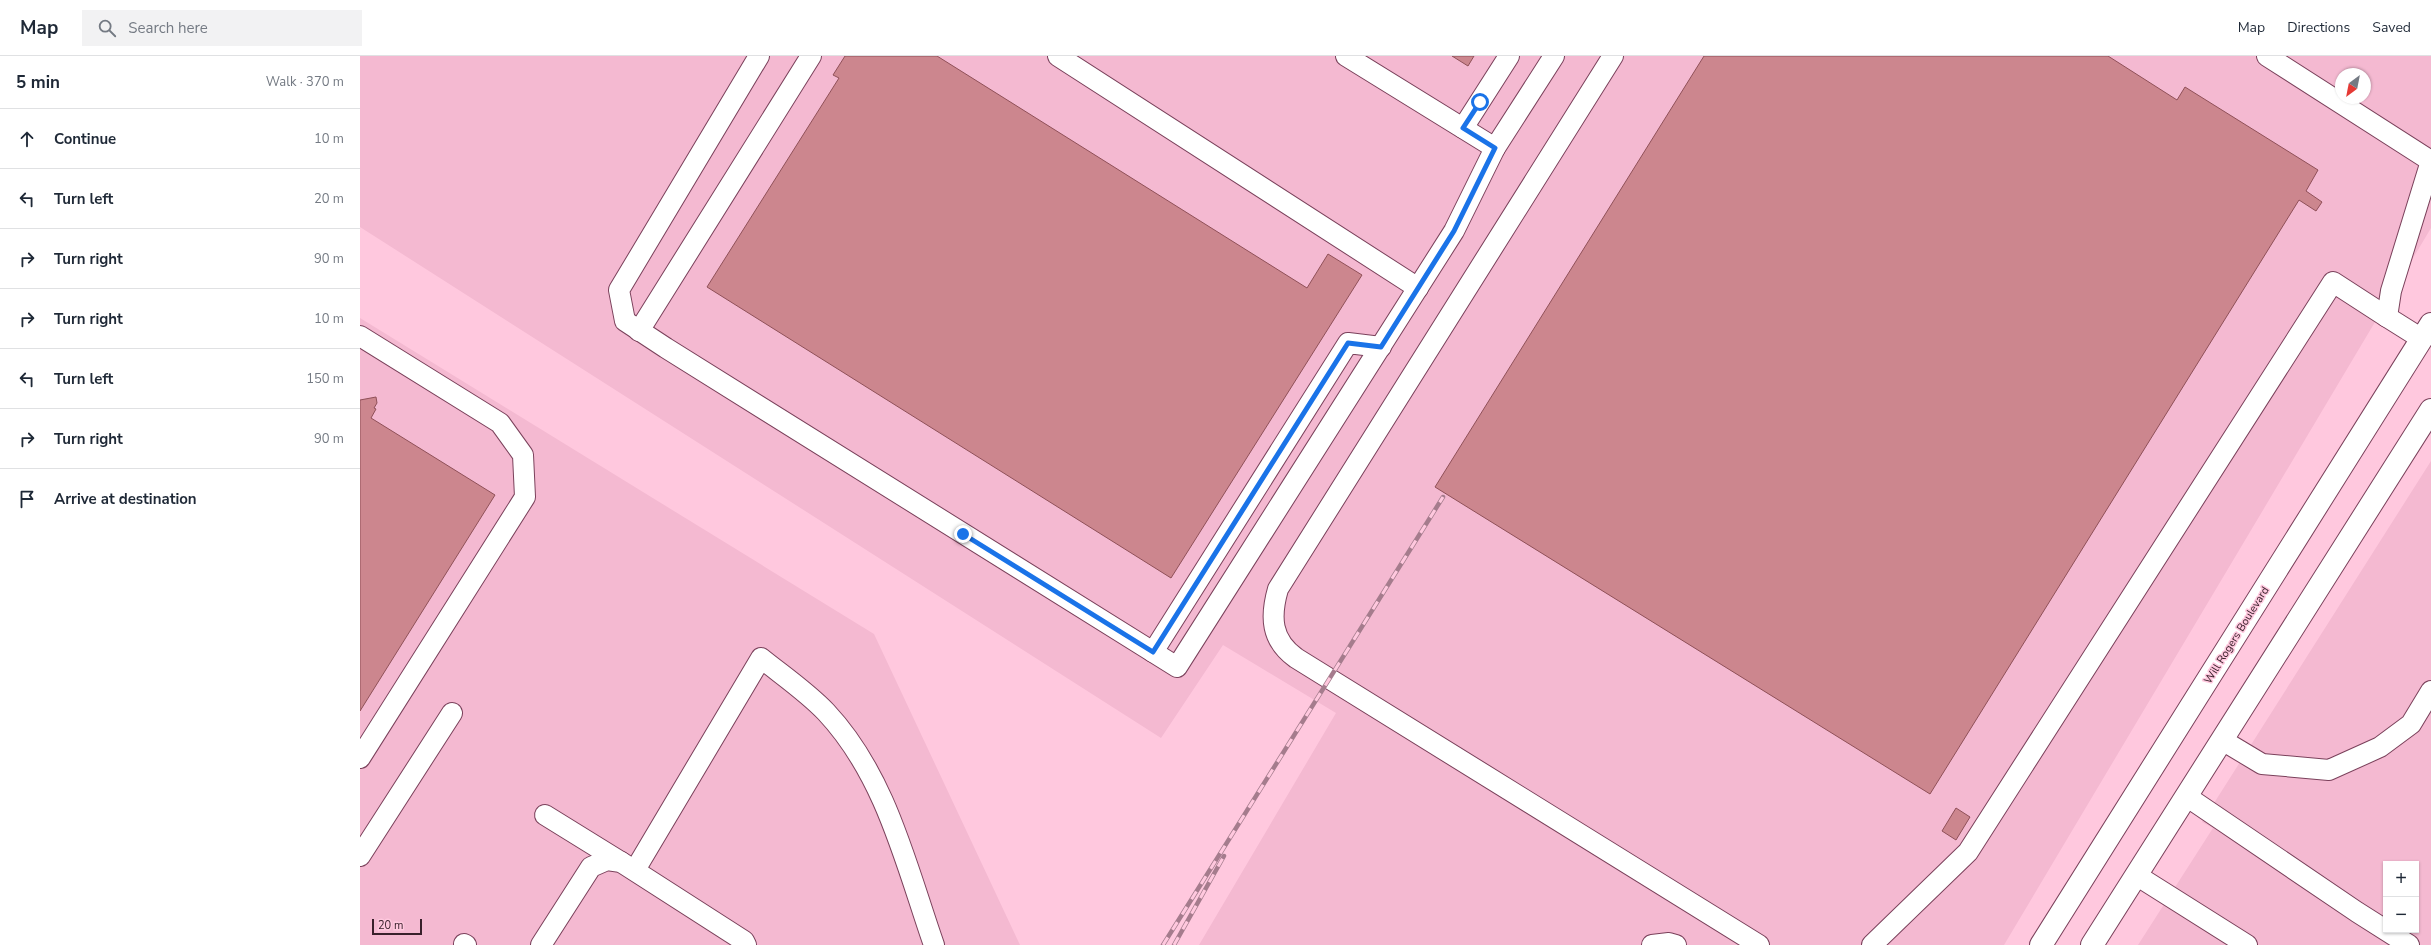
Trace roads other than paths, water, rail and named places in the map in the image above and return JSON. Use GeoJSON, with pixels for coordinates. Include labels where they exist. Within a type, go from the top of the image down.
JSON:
{"type":"FeatureCollection","features":[{"type":"Feature","properties":{"kind":"main road","name":"Will Rogers Boulevard"},"geometry":{"type":"LineString","coordinates":[[2041,945],[2428,336]]}},
{"type":"Feature","properties":{"kind":"main road"},"geometry":{"type":"LineString","coordinates":[[2092,945],[2431,410]]}},
{"type":"Feature","properties":{"kind":"lane"},"geometry":{"type":"LineString","coordinates":[[759,56],[619,290],[625,321],[1177,667],[1454,231],[1495,148],[1554,56]]}},
{"type":"Feature","properties":{"kind":"lane"},"geometry":{"type":"LineString","coordinates":[[639,331],[811,56]]}},
{"type":"Feature","properties":{"kind":"lane"},"geometry":{"type":"LineString","coordinates":[[1058,56],[1418,288]]}},
{"type":"Feature","properties":{"kind":"lane"},"geometry":{"type":"LineString","coordinates":[[1346,56],[1495,148]]}},
{"type":"Feature","properties":{"kind":"lane"},"geometry":{"type":"LineString","coordinates":[[1463,128],[1509,56]]}},
{"type":"Feature","properties":{"kind":"lane"},"geometry":{"type":"LineString","coordinates":[[1613,56],[1278,589],[1273,607],[1272,622],[1277,638],[1285,650],[1296,658],[1759,945]]}},
{"type":"Feature","properties":{"kind":"lane"},"geometry":{"type":"LineString","coordinates":[[2267,56],[2431,161],[2391,291],[2387,317]]}},
{"type":"Feature","properties":{"kind":"lane"},"geometry":{"type":"LineString","coordinates":[[1872,945],[1968,852],[2333,282],[2387,317],[2428,336]]}},
{"type":"Feature","properties":{"kind":"lane"},"geometry":{"type":"LineString","coordinates":[[360,336],[500,423],[523,455],[525,497],[360,758]]}},
{"type":"Feature","properties":{"kind":"lane"},"geometry":{"type":"LineString","coordinates":[[1153,652],[1348,343],[1381,347]]}},
{"type":"Feature","properties":{"kind":"lane"},"geometry":{"type":"LineString","coordinates":[[628,866],[761,658],[826,712],[856,753],[887,807],[934,945]]}},
{"type":"Feature","properties":{"kind":"lane"},"geometry":{"type":"LineString","coordinates":[[2222,740],[2262,764],[2329,770],[2380,747],[2411,724],[2431,692]]}},
{"type":"Feature","properties":{"kind":"lane"},"geometry":{"type":"LineString","coordinates":[[360,856],[452,712]]}},
{"type":"Feature","properties":{"kind":"lane"},"geometry":{"type":"LineString","coordinates":[[2186,796],[2356,912],[2409,945]]}},
{"type":"Feature","properties":{"kind":"lane"},"geometry":{"type":"LineString","coordinates":[[545,815],[628,866],[747,944]]}},
{"type":"Feature","properties":{"kind":"lane"},"geometry":{"type":"LineString","coordinates":[[541,945],[591,867],[607,860],[628,866]]}},
{"type":"Feature","properties":{"kind":"lane"},"geometry":{"type":"LineString","coordinates":[[2136,876],[2242,944]]}},
{"type":"Feature","properties":{"kind":"lane"},"geometry":{"type":"LineString","coordinates":[[1652,945],[1670,943],[1676,945]]}},
{"type":"Feature","properties":{"kind":"railway"},"geometry":{"type":"LineString","coordinates":[[1163,945],[1443,497]]}},
{"type":"Feature","properties":{"kind":"railway"},"geometry":{"type":"LineString","coordinates":[[1174,945],[1224,856]]}}]}
